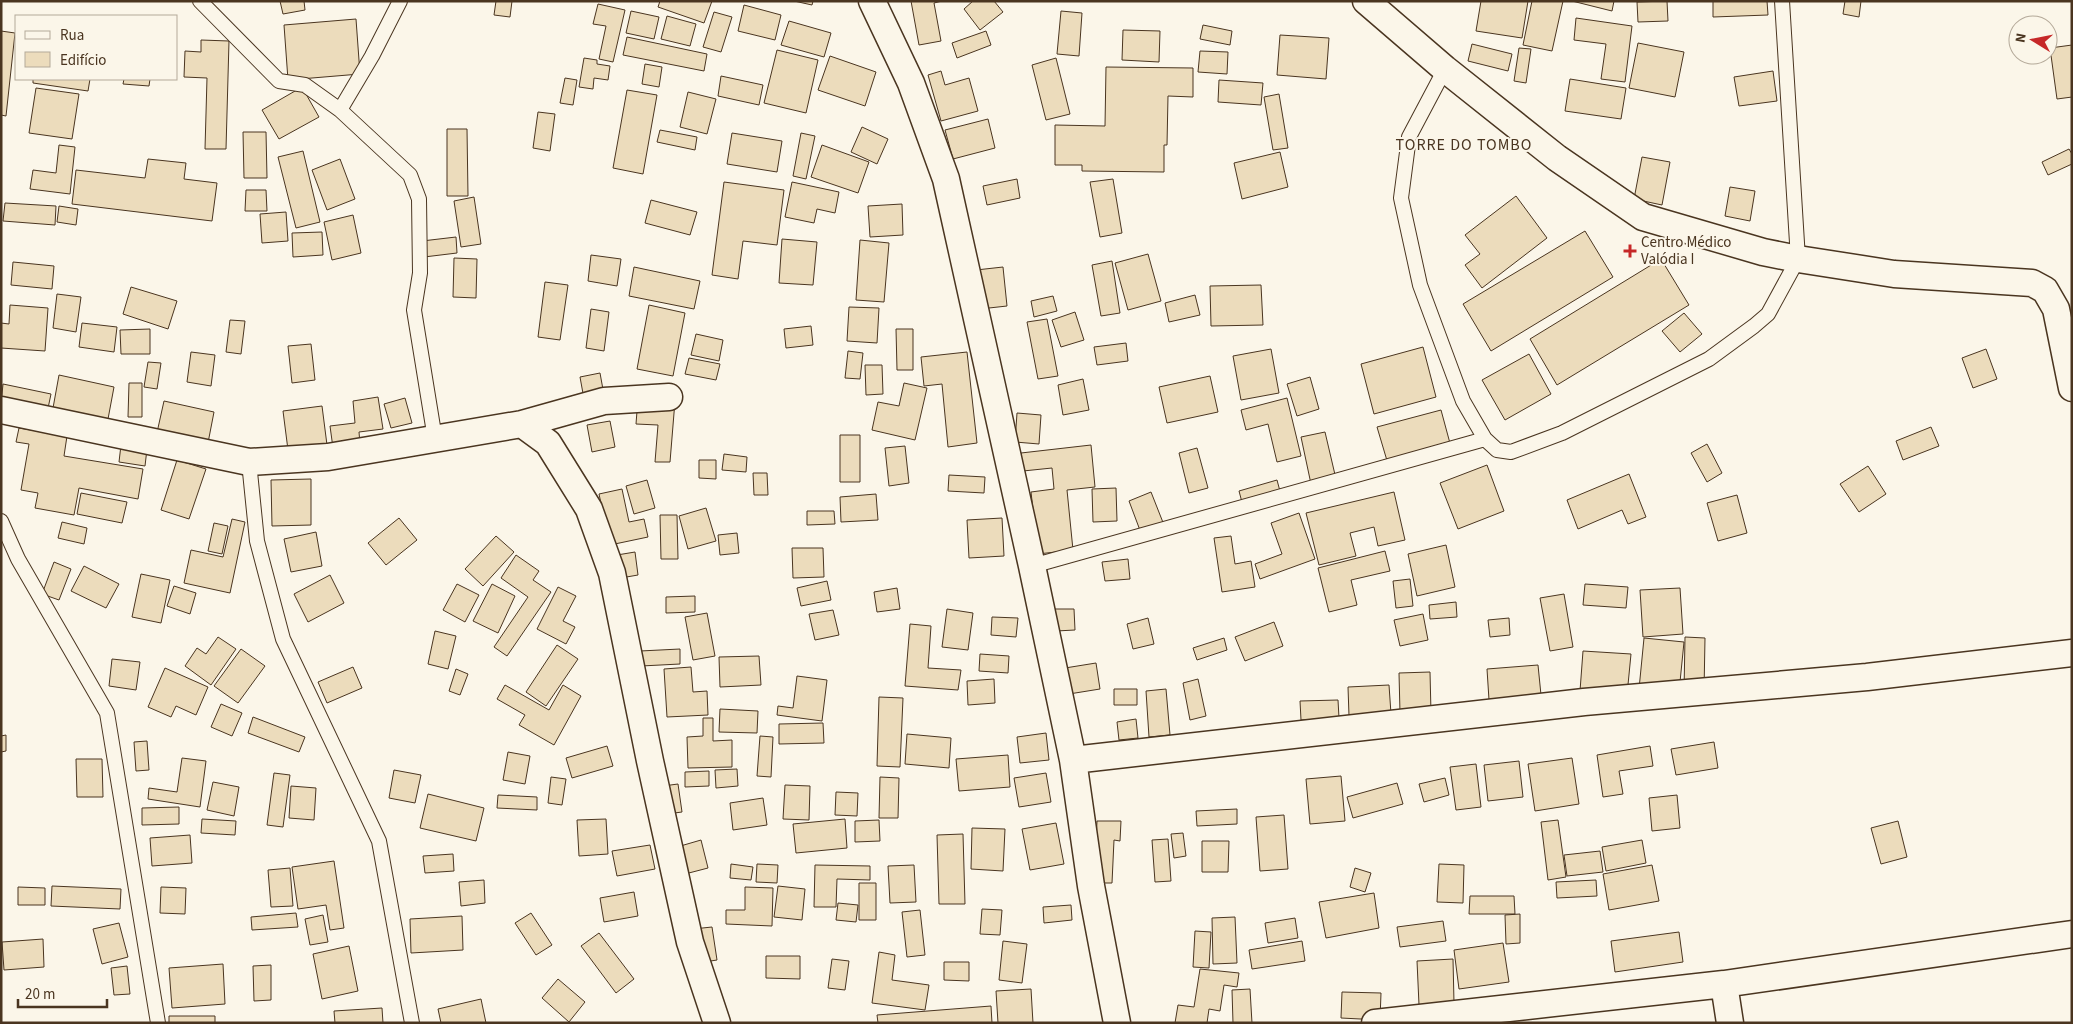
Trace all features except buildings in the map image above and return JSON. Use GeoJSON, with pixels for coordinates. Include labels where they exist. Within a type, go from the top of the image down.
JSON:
{"type":"FeatureCollection","features":[{"type":"Feature","properties":{"kind":"street"},"geometry":{"type":"LineString","coordinates":[[872,1],[910,83],[946,179],[1073,760],[1091,886],[1117,1023]]}},
{"type":"Feature","properties":{"kind":"street"},"geometry":{"type":"LineString","coordinates":[[1366,1],[1444,69],[1557,158],[1643,217],[1764,252],[1798,259],[1894,274],[2032,283],[2045,290],[2056,309],[2072,388]]}},
{"type":"Feature","properties":{"kind":"street"},"geometry":{"type":"LineString","coordinates":[[1,410],[249,462],[328,457],[522,424],[604,401],[669,397]]}},
{"type":"Feature","properties":{"kind":"street"},"geometry":{"type":"LineString","coordinates":[[522,424],[548,443],[589,509],[612,573],[650,761],[690,942],[717,1023]]}},
{"type":"Feature","properties":{"kind":"street"},"geometry":{"type":"LineString","coordinates":[[1073,760],[1584,702],[1867,677],[2072,653]]}},
{"type":"Feature","properties":{"kind":"street"},"geometry":{"type":"LineString","coordinates":[[1375,1023],[1724,984],[2072,934]]}},
{"type":"Feature","properties":{"kind":"street"},"geometry":{"type":"LineString","coordinates":[[1724,984],[1730,1023]]}},
{"type":"Feature","properties":{"kind":"lane"},"geometry":{"type":"LineString","coordinates":[[200,1],[279,81],[305,85],[340,110],[410,175],[419,199],[420,274],[414,310],[435,439]]}},
{"type":"Feature","properties":{"kind":"lane"},"geometry":{"type":"LineString","coordinates":[[340,110],[400,1]]}},
{"type":"Feature","properties":{"kind":"lane"},"geometry":{"type":"LineString","coordinates":[[1444,69],[1409,137],[1402,198],[1420,285],[1463,401],[1485,439],[1497,450],[1511,452],[1562,433],[1710,359],[1768,314],[1798,259],[1782,1]]}},
{"type":"Feature","properties":{"kind":"lane"},"geometry":{"type":"LineString","coordinates":[[1032,566],[1485,439]]}},
{"type":"Feature","properties":{"kind":"lane"},"geometry":{"type":"LineString","coordinates":[[249,462],[257,541],[284,639],[378,841],[412,1023]]}},
{"type":"Feature","properties":{"kind":"lane"},"geometry":{"type":"LineString","coordinates":[[1,520],[18,558],[107,713],[158,1023]]}},
{"type":"Feature","properties":{"kind":"place","name":"Centro Médico Valódia I"},"geometry":{"type":"Point","coordinates":[1630,251]}},
{"type":"Feature","properties":{"kind":"district","name":"TORRE DO TOMBO"},"geometry":{"type":"Point","coordinates":[1464,145]}}]}
